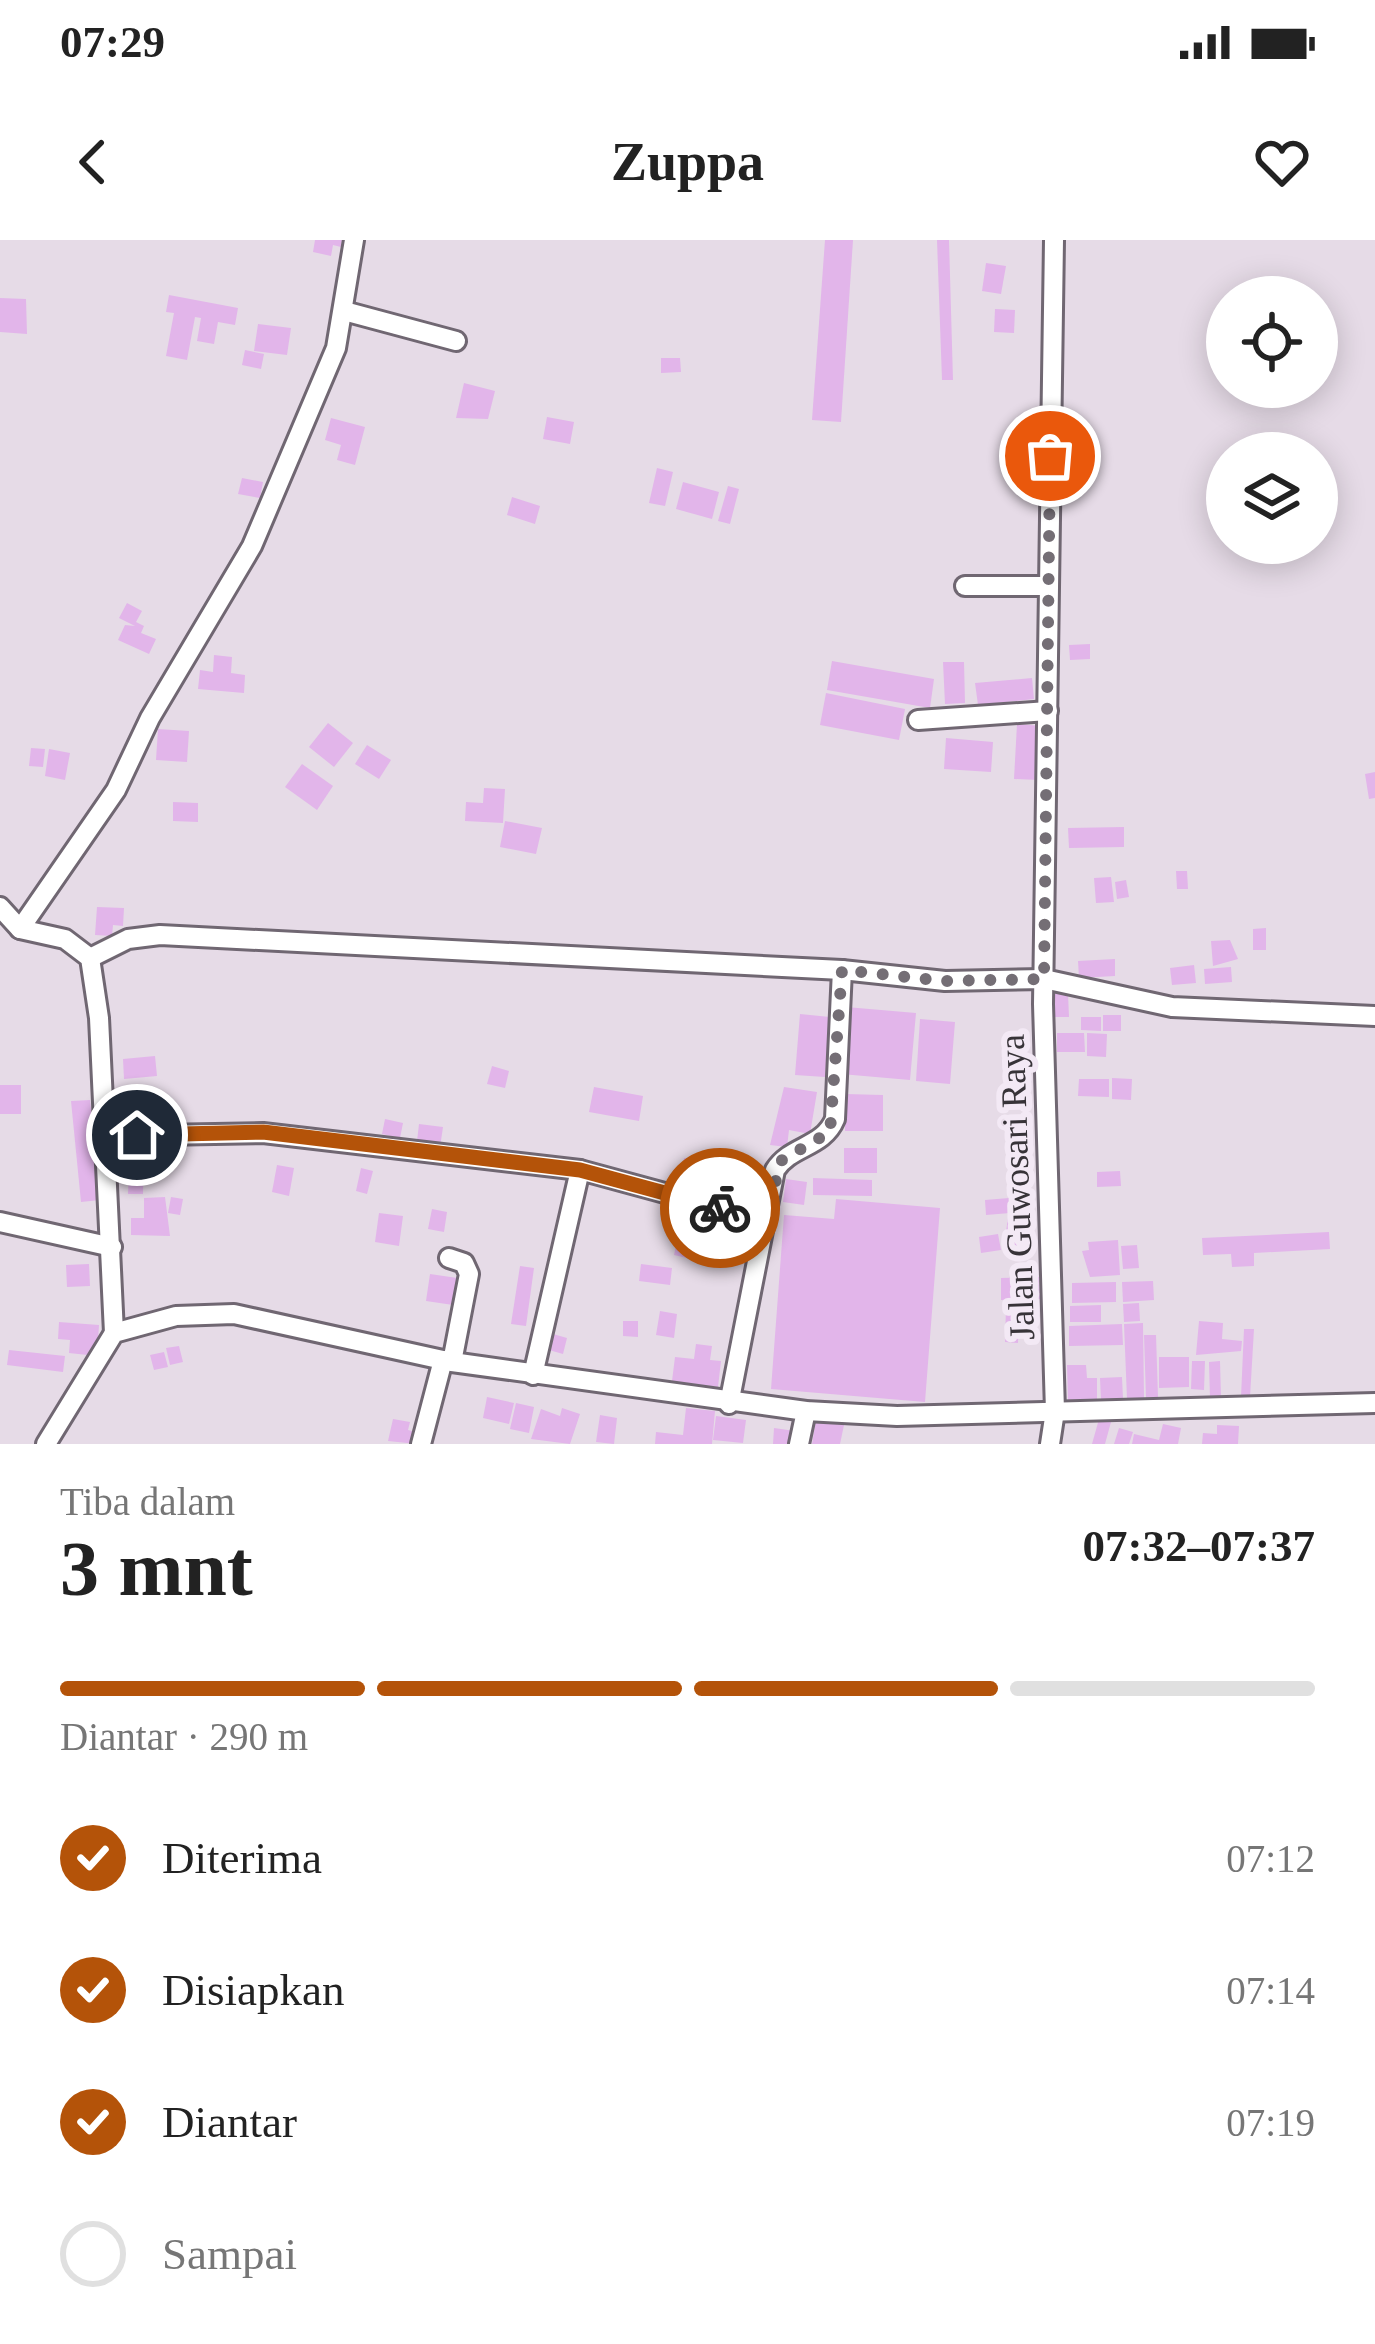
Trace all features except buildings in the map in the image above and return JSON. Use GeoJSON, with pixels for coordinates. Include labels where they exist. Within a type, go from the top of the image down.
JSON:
{"type":"FeatureCollection","features":[{"type":"Feature","properties":{"kind":"street"},"geometry":{"type":"LineString","coordinates":[[20,929],[116,790],[151,718],[238,576],[336,348],[353,240]]}},
{"type":"Feature","properties":{"kind":"street","name":"Jalan Guwosari Raya"},"geometry":{"type":"LineString","coordinates":[[1050,1444],[1055,1411],[1044,979],[1054,240]]}},
{"type":"Feature","properties":{"kind":"street"},"geometry":{"type":"LineString","coordinates":[[344,311],[456,341]]}},
{"type":"Feature","properties":{"kind":"street"},"geometry":{"type":"LineString","coordinates":[[965,586],[1048,586]]}},
{"type":"Feature","properties":{"kind":"street"},"geometry":{"type":"LineString","coordinates":[[918,720],[1048,711]]}},
{"type":"Feature","properties":{"kind":"street"},"geometry":{"type":"LineString","coordinates":[[0,907],[20,929],[64,939],[90,958],[99,1018],[114,1333],[46,1444]]}},
{"type":"Feature","properties":{"kind":"street"},"geometry":{"type":"LineString","coordinates":[[90,958],[128,940],[160,935],[842,970],[945,981],[1044,979],[1172,1007],[1375,1016]]}},
{"type":"Feature","properties":{"kind":"street"},"geometry":{"type":"LineString","coordinates":[[729,1404],[764,1220],[782,1160],[823,1138],[835,1119],[842,970]]}},
{"type":"Feature","properties":{"kind":"street"},"geometry":{"type":"LineString","coordinates":[[104,1136],[263,1132],[580,1170],[764,1220]]}},
{"type":"Feature","properties":{"kind":"street"},"geometry":{"type":"LineString","coordinates":[[533,1375],[580,1170]]}},
{"type":"Feature","properties":{"kind":"street"},"geometry":{"type":"LineString","coordinates":[[0,1222],[112,1247]]}},
{"type":"Feature","properties":{"kind":"street"},"geometry":{"type":"LineString","coordinates":[[421,1444],[469,1274],[464,1263],[449,1258]]}},
{"type":"Feature","properties":{"kind":"street"},"geometry":{"type":"LineString","coordinates":[[114,1333],[176,1316],[234,1313],[448,1361],[806,1412],[897,1416],[1375,1403]]}},
{"type":"Feature","properties":{"kind":"street"},"geometry":{"type":"LineString","coordinates":[[799,1444],[806,1412]]}},
{"type":"Feature","properties":{"kind":"way so far"},"geometry":{"type":"LineString","coordinates":[[720,1208],[764,1220],[775,1170],[788,1152],[830,1132],[835,1119],[842,970],[945,981],[1044,979],[1050,456]]}},
{"type":"Feature","properties":{"kind":"route"},"geometry":{"type":"LineString","coordinates":[[137,1135],[263,1132],[580,1170],[720,1208]]}}]}
